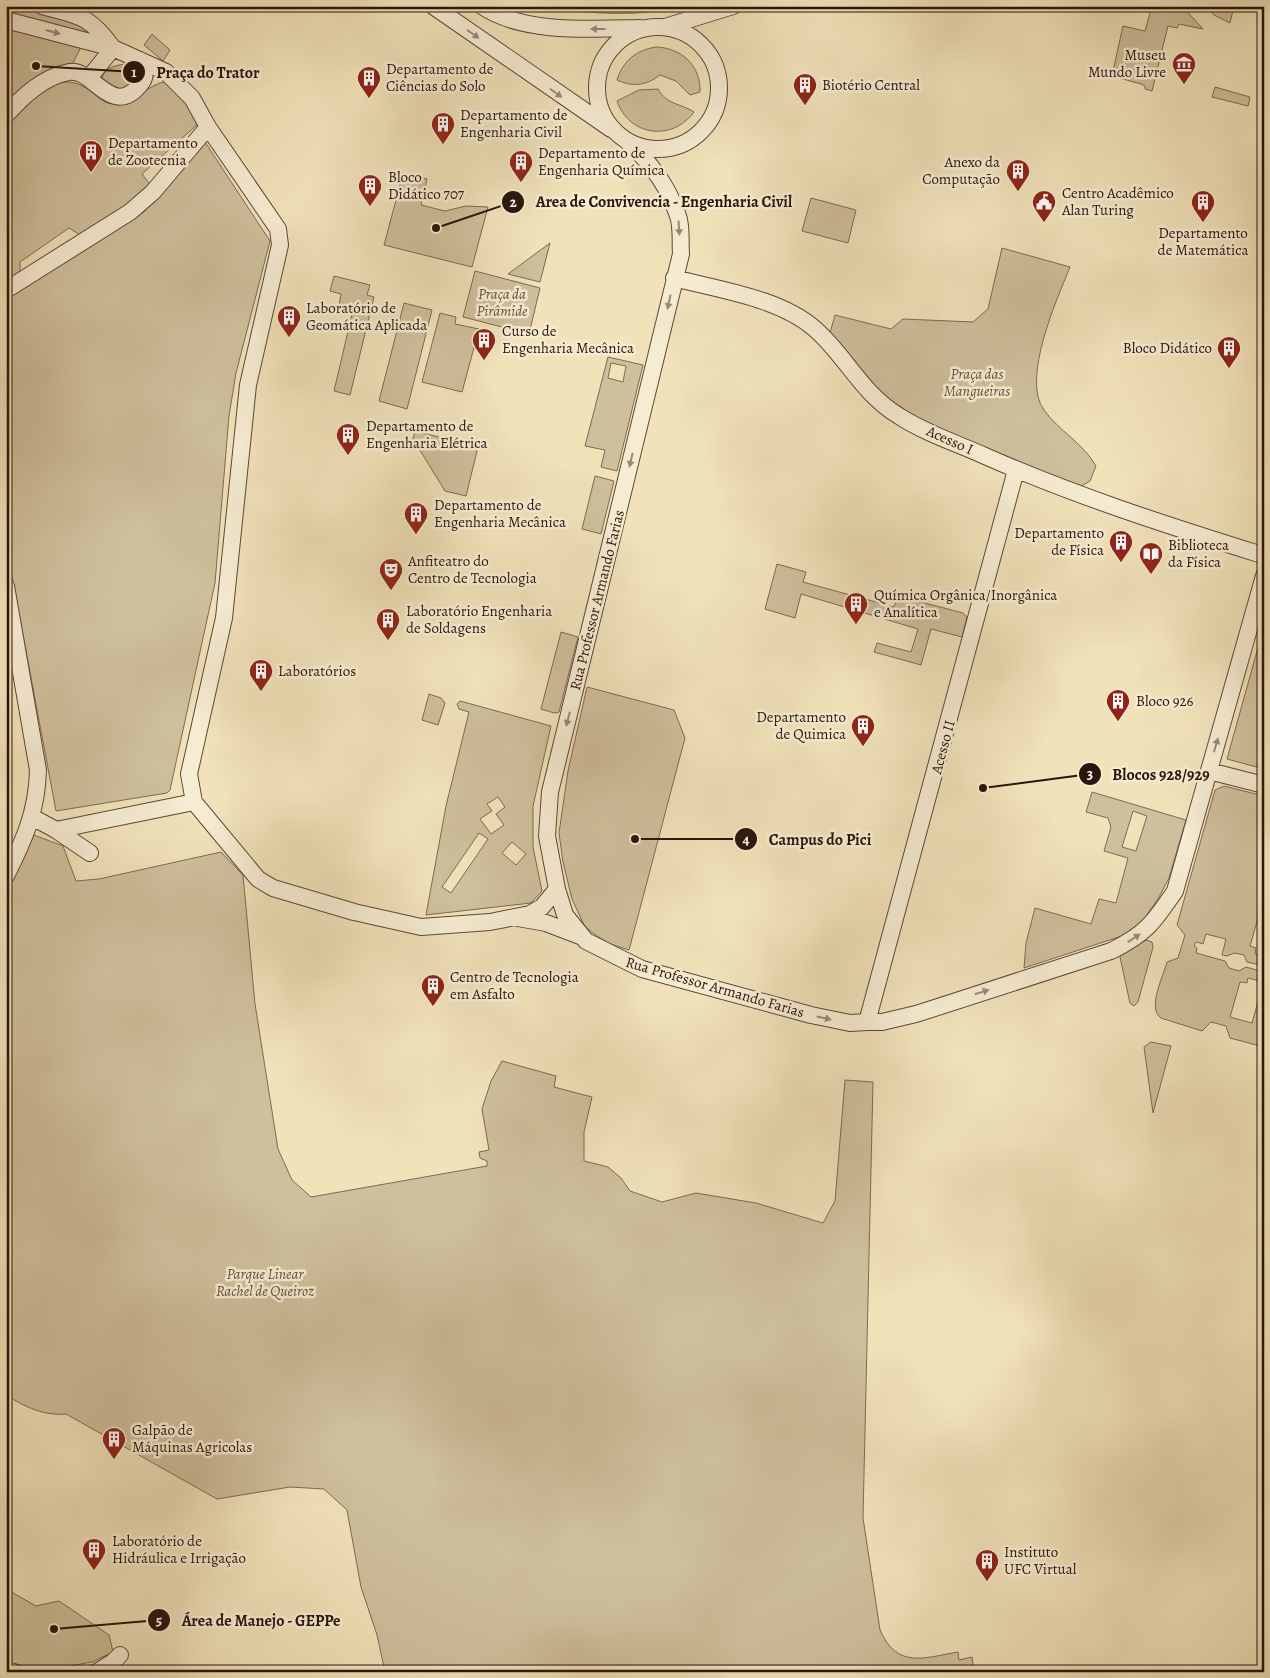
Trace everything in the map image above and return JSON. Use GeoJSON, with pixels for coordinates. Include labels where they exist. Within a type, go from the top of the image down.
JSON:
{"type":"FeatureCollection","features":[{"type":"Feature","properties":{"kind":"street"},"geometry":{"type":"LineString","coordinates":[[42,6],[89,21],[98,27],[113,48]]}},
{"type":"Feature","properties":{"kind":"street"},"geometry":{"type":"LineString","coordinates":[[433,6],[629,143],[652,149],[672,148],[690,140],[705,127],[715,110],[719,91],[716,71],[708,53],[694,38],[676,30],[665,28],[592,29],[537,25],[511,20],[482,6]]}},
{"type":"Feature","properties":{"kind":"street"},"geometry":{"type":"LineString","coordinates":[[665,28],[733,6]]}},
{"type":"Feature","properties":{"kind":"street"},"geometry":{"type":"LineString","coordinates":[[6,20],[113,48],[166,72],[192,98],[208,127],[278,228],[280,245],[248,385],[224,618],[189,774],[194,802],[243,864],[258,879],[273,888],[354,912],[421,927],[490,922],[530,914],[542,907],[557,889]]}},
{"type":"Feature","properties":{"kind":"street"},"geometry":{"type":"LineString","coordinates":[[612,130],[604,117],[597,98],[598,77],[605,58],[618,42],[636,31],[647,28]]}},
{"type":"Feature","properties":{"kind":"street"},"geometry":{"type":"LineString","coordinates":[[90,78],[113,48]]}},
{"type":"Feature","properties":{"kind":"street"},"geometry":{"type":"LineString","coordinates":[[6,116],[18,102],[45,81],[71,72],[90,78],[104,92],[114,96],[123,95],[134,90],[143,80],[144,68],[140,60]]}},
{"type":"Feature","properties":{"kind":"street"},"geometry":{"type":"LineString","coordinates":[[6,290],[130,212],[153,192],[208,127]]}},
{"type":"Feature","properties":{"kind":"street","name":"Rua Professor Armando Farias"},"geometry":{"type":"LineString","coordinates":[[629,143],[645,159],[667,191],[679,217],[681,254],[550,792],[547,836],[557,889],[565,915],[580,936],[595,948],[642,969],[811,1015],[850,1023],[882,1022],[916,1014],[1111,950],[1136,939],[1157,918],[1174,891],[1264,576]]}},
{"type":"Feature","properties":{"kind":"street","name":"Acesso I"},"geometry":{"type":"LineString","coordinates":[[674,278],[780,306],[815,329],[873,397],[899,416],[1016,470],[1113,506],[1259,554]]}},
{"type":"Feature","properties":{"kind":"street","name":"Acesso II"},"geometry":{"type":"LineString","coordinates":[[867,1022],[1016,470]]}},
{"type":"Feature","properties":{"kind":"street"},"geometry":{"type":"LineString","coordinates":[[6,586],[12,649],[38,770],[38,796],[32,817],[6,876]]}},
{"type":"Feature","properties":{"kind":"street"},"geometry":{"type":"LineString","coordinates":[[1209,771],[1264,786]]}},
{"type":"Feature","properties":{"kind":"street"},"geometry":{"type":"LineString","coordinates":[[56,830],[194,802]]}},
{"type":"Feature","properties":{"kind":"street"},"geometry":{"type":"LineString","coordinates":[[32,817],[56,830],[90,853]]}},
{"type":"Feature","properties":{"kind":"street"},"geometry":{"type":"LineString","coordinates":[[514,917],[533,919],[580,936]]}},
{"type":"Feature","properties":{"kind":"street"},"geometry":{"type":"LineString","coordinates":[[97,1672],[113,1662],[120,1654]]}},
{"type":"Feature","properties":{"kind":"street"},"geometry":{"type":"LineString","coordinates":[[6,1670],[14,1672]]}},
{"type":"Feature","properties":{"kind":"green space"},"geometry":{"type":"Polygon","coordinates":[[[6,6],[28,6],[86,22],[88,31],[86,35],[6,17],[6,6]]]}},
{"type":"Feature","properties":{"kind":"green space"},"geometry":{"type":"Polygon","coordinates":[[[528,6],[685,6],[646,12],[606,13],[528,6]]]}},
{"type":"Feature","properties":{"kind":"green space"},"geometry":{"type":"Polygon","coordinates":[[[1152,6],[1182,6],[1203,29],[1179,24],[1177,28],[1168,26],[1152,91],[1145,89],[1145,86],[1141,84],[1112,76],[1123,26],[1145,31],[1152,6]]]}},
{"type":"Feature","properties":{"kind":"green space"},"geometry":{"type":"Polygon","coordinates":[[[1205,6],[1234,6],[1230,23],[1214,15],[1205,6]]]}},
{"type":"Feature","properties":{"kind":"green space"},"geometry":{"type":"Polygon","coordinates":[[[6,29],[79,44],[81,47],[73,63],[6,104],[6,29]]]}},
{"type":"Feature","properties":{"kind":"green space"},"geometry":{"type":"Polygon","coordinates":[[[152,34],[170,50],[163,61],[144,45],[152,34]]]}},
{"type":"Feature","properties":{"kind":"green space"},"geometry":{"type":"Polygon","coordinates":[[[656,47],[674,51],[688,60],[697,74],[700,92],[690,95],[676,81],[660,75],[655,79],[639,84],[628,84],[617,80],[623,67],[631,58],[642,51],[656,47]]]}},
{"type":"Feature","properties":{"kind":"green space"},"geometry":{"type":"Polygon","coordinates":[[[130,64],[139,72],[131,85],[117,91],[102,79],[108,69],[130,64]]]}},
{"type":"Feature","properties":{"kind":"green space"},"geometry":{"type":"Polygon","coordinates":[[[168,81],[186,101],[198,124],[142,174],[152,187],[83,237],[69,228],[20,262],[20,276],[6,284],[6,125],[31,98],[52,85],[63,82],[74,83],[86,88],[107,103],[116,104],[123,103],[154,86],[168,81]]]}},
{"type":"Feature","properties":{"kind":"green space"},"geometry":{"type":"Polygon","coordinates":[[[1215,87],[1250,97],[1248,106],[1212,97],[1215,87]]]}},
{"type":"Feature","properties":{"kind":"green space"},"geometry":{"type":"Polygon","coordinates":[[[658,89],[665,98],[694,112],[685,122],[674,128],[652,131],[641,128],[631,122],[623,113],[617,101],[639,90],[658,89]]]}},
{"type":"Feature","properties":{"kind":"green space"},"geometry":{"type":"Polygon","coordinates":[[[205,142],[270,241],[236,373],[229,416],[215,583],[170,790],[167,793],[56,811],[6,544],[6,299],[144,212],[205,142]]]}},
{"type":"Feature","properties":{"kind":"green space"},"geometry":{"type":"Polygon","coordinates":[[[403,174],[427,179],[421,205],[445,211],[466,206],[488,207],[472,267],[384,245],[403,174]]]}},
{"type":"Feature","properties":{"kind":"green space"},"geometry":{"type":"Polygon","coordinates":[[[811,198],[856,210],[848,243],[802,231],[811,198]]]}},
{"type":"Feature","properties":{"kind":"green space"},"geometry":{"type":"Polygon","coordinates":[[[550,243],[540,282],[508,274],[550,243]]]}},
{"type":"Feature","properties":{"kind":"green space","name":"Praça das Mangueiras"},"geometry":{"type":"Polygon","coordinates":[[[1002,248],[1070,267],[1050,318],[1039,360],[1037,379],[1038,396],[1044,410],[1084,450],[1096,466],[1090,481],[1078,488],[931,428],[880,393],[830,333],[835,315],[891,329],[903,319],[973,322],[988,309],[1002,248]]]}},
{"type":"Feature","properties":{"kind":"green space","name":"Praça da Pirâmide"},"geometry":{"type":"Polygon","coordinates":[[[475,271],[540,288],[529,334],[463,317],[475,271]]]}},
{"type":"Feature","properties":{"kind":"green space"},"geometry":{"type":"Polygon","coordinates":[[[334,276],[370,285],[367,295],[374,297],[350,395],[334,391],[353,310],[339,306],[341,294],[330,291],[334,276]]]}},
{"type":"Feature","properties":{"kind":"green space"},"geometry":{"type":"Polygon","coordinates":[[[404,303],[432,310],[407,409],[379,401],[404,303]]]}},
{"type":"Feature","properties":{"kind":"green space"},"geometry":{"type":"Polygon","coordinates":[[[440,313],[456,317],[455,324],[479,329],[462,392],[422,382],[440,313]]]}},
{"type":"Feature","properties":{"kind":"green space"},"geometry":{"type":"Polygon","coordinates":[[[608,357],[643,365],[617,471],[601,467],[605,450],[585,446],[608,357]],[[611,363],[608,378],[623,382],[626,366],[611,363]]]}},
{"type":"Feature","properties":{"kind":"green space"},"geometry":{"type":"Polygon","coordinates":[[[415,431],[478,447],[466,496],[445,491],[413,439],[415,431]]]}},
{"type":"Feature","properties":{"kind":"green space"},"geometry":{"type":"Polygon","coordinates":[[[595,476],[614,481],[601,534],[582,529],[595,476]]]}},
{"type":"Feature","properties":{"kind":"green space"},"geometry":{"type":"Polygon","coordinates":[[[777,564],[806,572],[803,582],[894,607],[898,596],[963,613],[967,617],[962,637],[931,629],[921,665],[874,652],[877,643],[911,652],[918,629],[801,594],[795,618],[765,609],[777,564]]]}},
{"type":"Feature","properties":{"kind":"green space"},"geometry":{"type":"Polygon","coordinates":[[[1264,626],[1264,769],[1227,759],[1264,626]]]}},
{"type":"Feature","properties":{"kind":"green space"},"geometry":{"type":"Polygon","coordinates":[[[561,632],[578,637],[559,712],[554,713],[541,709],[561,632]]]}},
{"type":"Feature","properties":{"kind":"green space"},"geometry":{"type":"Polygon","coordinates":[[[587,687],[674,710],[685,738],[629,950],[610,944],[584,925],[572,899],[563,862],[559,833],[568,771],[587,687]]]}},
{"type":"Feature","properties":{"kind":"green space"},"geometry":{"type":"Polygon","coordinates":[[[429,694],[441,698],[445,703],[438,725],[422,720],[429,694]]]}},
{"type":"Feature","properties":{"kind":"green space"},"geometry":{"type":"Polygon","coordinates":[[[460,701],[551,726],[533,806],[533,847],[542,891],[531,903],[426,915],[446,806],[469,712],[459,709],[457,704],[460,701]],[[498,797],[487,804],[492,811],[480,819],[491,834],[504,825],[496,814],[505,807],[498,797]],[[479,833],[442,887],[451,893],[488,839],[479,833]],[[512,842],[502,853],[516,865],[526,854],[512,842]]]}},
{"type":"Feature","properties":{"kind":"green space"},"geometry":{"type":"Polygon","coordinates":[[[1224,786],[1264,796],[1264,912],[1260,911],[1250,946],[1256,948],[1255,954],[1264,956],[1264,966],[1247,962],[1244,955],[1234,953],[1227,956],[1222,955],[1226,939],[1206,934],[1203,944],[1196,942],[1194,946],[1197,948],[1196,953],[1225,961],[1229,968],[1239,971],[1246,967],[1264,972],[1263,982],[1248,978],[1247,983],[1240,982],[1230,1017],[1252,1023],[1262,988],[1264,988],[1262,1026],[1264,1027],[1264,1047],[1230,1038],[1226,1026],[1211,1022],[1202,1031],[1161,1018],[1155,1007],[1157,992],[1167,962],[1178,958],[1185,935],[1177,925],[1215,790],[1224,786]]]}},
{"type":"Feature","properties":{"kind":"green space"},"geometry":{"type":"Polygon","coordinates":[[[1092,792],[1186,820],[1169,878],[1158,899],[1141,923],[1125,935],[1024,968],[1026,943],[1035,908],[1091,924],[1099,899],[1116,903],[1128,858],[1104,851],[1111,827],[1108,818],[1086,812],[1092,792]],[[1133,811],[1122,847],[1136,851],[1147,816],[1133,811]]]}},
{"type":"Feature","properties":{"kind":"green space","name":"Parque Linear Rachel de Queiroz"},"geometry":{"type":"Polygon","coordinates":[[[34,835],[63,846],[76,881],[99,879],[221,852],[243,875],[255,1004],[278,1149],[292,1180],[311,1197],[487,1166],[487,1161],[480,1158],[479,1152],[489,1150],[482,1109],[491,1081],[502,1061],[556,1076],[554,1087],[592,1097],[584,1132],[584,1161],[608,1167],[621,1178],[630,1191],[662,1202],[696,1193],[756,1203],[823,1223],[835,1201],[845,1080],[873,1082],[863,1518],[880,1630],[894,1651],[903,1656],[922,1658],[958,1652],[959,1660],[972,1657],[974,1672],[385,1672],[377,1635],[361,1587],[347,1510],[324,1489],[290,1487],[217,1499],[66,1414],[50,1414],[35,1410],[6,1395],[6,892],[34,835]]]}},
{"type":"Feature","properties":{"kind":"green space"},"geometry":{"type":"Polygon","coordinates":[[[1146,940],[1152,942],[1153,947],[1138,1002],[1134,1006],[1130,1003],[1120,957],[1121,954],[1146,940]]]}},
{"type":"Feature","properties":{"kind":"green space"},"geometry":{"type":"Polygon","coordinates":[[[1151,1042],[1171,1046],[1153,1113],[1144,1047],[1151,1042]]]}},
{"type":"Feature","properties":{"kind":"green space"},"geometry":{"type":"Polygon","coordinates":[[[6,1589],[36,1606],[59,1601],[109,1635],[113,1652],[92,1662],[41,1671],[6,1662],[6,1589]]]}},
{"type":"Feature","properties":{"kind":"place","name":"Praça do Trator"},"geometry":{"type":"Point","coordinates":[36,66]}},
{"type":"Feature","properties":{"kind":"place","name":"Museu Mundo Livre"},"geometry":{"type":"Point","coordinates":[1184,85]}},
{"type":"Feature","properties":{"kind":"place","name":"Departamento de Ciências do Solo"},"geometry":{"type":"Point","coordinates":[369,99]}},
{"type":"Feature","properties":{"kind":"place","name":"Biotério Central"},"geometry":{"type":"Point","coordinates":[805,106]}},
{"type":"Feature","properties":{"kind":"place","name":"Departamento de Engenharia Civil"},"geometry":{"type":"Point","coordinates":[443,145]}},
{"type":"Feature","properties":{"kind":"place","name":"Departamento de Zootecnia"},"geometry":{"type":"Point","coordinates":[91,173]}},
{"type":"Feature","properties":{"kind":"place","name":"Departamento de Engenharia Química"},"geometry":{"type":"Point","coordinates":[521,183]}},
{"type":"Feature","properties":{"kind":"place","name":"Anexo da Computação"},"geometry":{"type":"Point","coordinates":[1018,192]}},
{"type":"Feature","properties":{"kind":"place","name":"Bloco Didático 707"},"geometry":{"type":"Point","coordinates":[370,207]}},
{"type":"Feature","properties":{"kind":"place","name":"Centro Acadêmico Alan Turing"},"geometry":{"type":"Point","coordinates":[1044,223]}},
{"type":"Feature","properties":{"kind":"place","name":"Departamento de Matemática"},"geometry":{"type":"Point","coordinates":[1203,223]}},
{"type":"Feature","properties":{"kind":"place","name":"Area de Convivencia - Engenharia Civil"},"geometry":{"type":"Point","coordinates":[436,228]}},
{"type":"Feature","properties":{"kind":"place","name":"Laboratório de Geomática Aplicada"},"geometry":{"type":"Point","coordinates":[289,338]}},
{"type":"Feature","properties":{"kind":"place","name":"Curso de Engenharia Mecânica"},"geometry":{"type":"Point","coordinates":[484,361]}},
{"type":"Feature","properties":{"kind":"place","name":"Bloco Didático"},"geometry":{"type":"Point","coordinates":[1229,369]}},
{"type":"Feature","properties":{"kind":"place","name":"Departamento de Engenharia Elétrica"},"geometry":{"type":"Point","coordinates":[348,456]}},
{"type":"Feature","properties":{"kind":"place","name":"Departamento de Engenharia Mecânica"},"geometry":{"type":"Point","coordinates":[416,535]}},
{"type":"Feature","properties":{"kind":"place","name":"Departamento de Física"},"geometry":{"type":"Point","coordinates":[1121,563]}},
{"type":"Feature","properties":{"kind":"place","name":"Biblioteca da Física"},"geometry":{"type":"Point","coordinates":[1151,575]}},
{"type":"Feature","properties":{"kind":"place","name":"Anfiteatro do Centro de Tecnologia"},"geometry":{"type":"Point","coordinates":[391,591]}},
{"type":"Feature","properties":{"kind":"place","name":"Química Orgânica/Inorgânica e Analítica"},"geometry":{"type":"Point","coordinates":[856,625]}},
{"type":"Feature","properties":{"kind":"place","name":"Laboratório Engenharia de Soldagens"},"geometry":{"type":"Point","coordinates":[388,641]}},
{"type":"Feature","properties":{"kind":"place","name":"Laboratórios"},"geometry":{"type":"Point","coordinates":[261,692]}},
{"type":"Feature","properties":{"kind":"place","name":"Bloco 926"},"geometry":{"type":"Point","coordinates":[1118,722]}},
{"type":"Feature","properties":{"kind":"place","name":"Departamento de Quimica"},"geometry":{"type":"Point","coordinates":[863,747]}},
{"type":"Feature","properties":{"kind":"place","name":"Blocos 928/929"},"geometry":{"type":"Point","coordinates":[983,788]}},
{"type":"Feature","properties":{"kind":"place","name":"Campus do Pici"},"geometry":{"type":"Point","coordinates":[635,839]}},
{"type":"Feature","properties":{"kind":"place","name":"Centro de Tecnologia em Asfalto"},"geometry":{"type":"Point","coordinates":[433,1007]}},
{"type":"Feature","properties":{"kind":"place","name":"Galpão de Máquinas Agricolas"},"geometry":{"type":"Point","coordinates":[114,1460]}},
{"type":"Feature","properties":{"kind":"place","name":"Laboratório de Hidráulica e Irrigação"},"geometry":{"type":"Point","coordinates":[94,1571]}},
{"type":"Feature","properties":{"kind":"place","name":"Instituto UFC Virtual"},"geometry":{"type":"Point","coordinates":[987,1582]}},
{"type":"Feature","properties":{"kind":"place","name":"Área de Manejo - GEPPe"},"geometry":{"type":"Point","coordinates":[54,1629]}}]}
